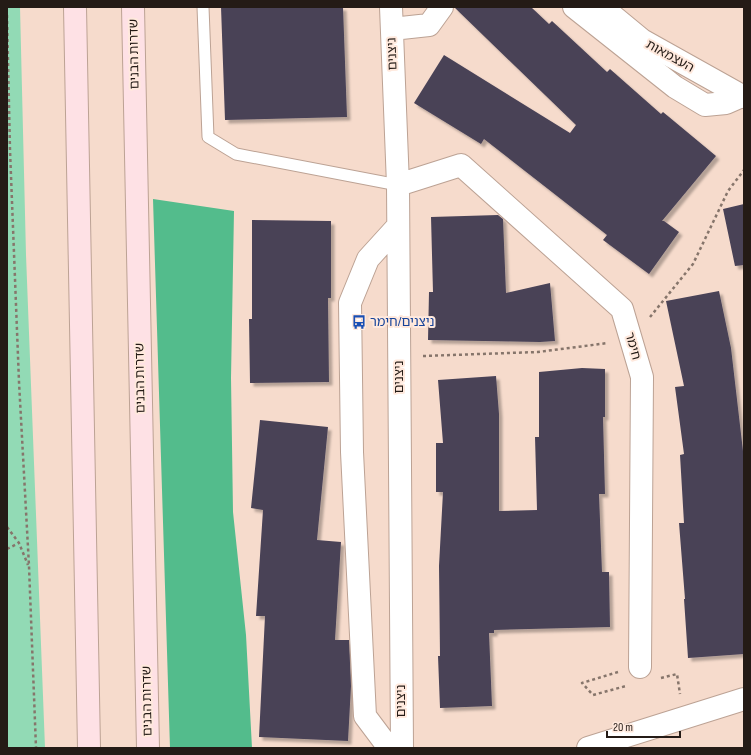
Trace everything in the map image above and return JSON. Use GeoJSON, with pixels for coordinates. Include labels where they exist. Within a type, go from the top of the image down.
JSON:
{"type":"FeatureCollection","features":[{"type":"Feature","properties":{"kind":"main road"},"geometry":{"type":"LineString","coordinates":[[75,7],[89,748]]}},
{"type":"Feature","properties":{"kind":"main road","name":"שדרות הבנים"},"geometry":{"type":"LineString","coordinates":[[133,7],[148,748]]}},
{"type":"Feature","properties":{"kind":"street","name":"ניצנים"},"geometry":{"type":"LineString","coordinates":[[391,7],[398,185],[402,748]]}},
{"type":"Feature","properties":{"kind":"street"},"geometry":{"type":"LineString","coordinates":[[392,29],[429,24],[442,7]]}},
{"type":"Feature","properties":{"kind":"street"},"geometry":{"type":"LineString","coordinates":[[574,7],[675,87],[705,105],[726,103],[743,96]]}},
{"type":"Feature","properties":{"kind":"street","name":"העצמאות"},"geometry":{"type":"LineString","coordinates":[[602,7],[642,40],[743,96]]}},
{"type":"Feature","properties":{"kind":"street","name":"חימר"},"geometry":{"type":"LineString","coordinates":[[398,185],[460,165],[622,309],[642,377],[640,667]]}},
{"type":"Feature","properties":{"kind":"street"},"geometry":{"type":"LineString","coordinates":[[389,748],[365,716],[352,452],[350,303],[368,259],[398,226]]}},
{"type":"Feature","properties":{"kind":"street"},"geometry":{"type":"LineString","coordinates":[[588,748],[744,699]]}},
{"type":"Feature","properties":{"kind":"lane"},"geometry":{"type":"LineString","coordinates":[[203,7],[208,137],[236,154],[398,185]]}},
{"type":"Feature","properties":{"kind":"path"},"geometry":{"type":"LineString","coordinates":[[7,15],[10,150],[19,382],[29,566],[36,748]]}},
{"type":"Feature","properties":{"kind":"path"},"geometry":{"type":"LineString","coordinates":[[399,357],[538,352],[631,340],[693,264],[728,191],[744,170]]}},
{"type":"Feature","properties":{"kind":"path"},"geometry":{"type":"LineString","coordinates":[[7,527],[19,543],[29,566]]}},
{"type":"Feature","properties":{"kind":"path"},"geometry":{"type":"LineString","coordinates":[[7,549],[19,543]]}},
{"type":"Feature","properties":{"kind":"green space"},"geometry":{"type":"Polygon","coordinates":[[[7,7],[20,7],[26,255],[45,748],[7,748],[7,7]]]}},
{"type":"Feature","properties":{"kind":"green space"},"geometry":{"type":"Polygon","coordinates":[[[153,199],[234,211],[231,378],[233,512],[246,635],[252,748],[170,748],[153,199]]]}},
{"type":"Feature","properties":{"kind":"building"},"geometry":{"type":"Polygon","coordinates":[[[221,7],[343,7],[347,117],[225,120],[221,7]]]}},
{"type":"Feature","properties":{"kind":"building"},"geometry":{"type":"Polygon","coordinates":[[[454,7],[531,7],[549,24],[552,21],[607,72],[610,69],[661,114],[663,112],[716,156],[662,221],[679,232],[649,274],[603,240],[607,235],[484,139],[481,144],[414,103],[444,55],[570,133],[576,125],[454,7]]]}},
{"type":"Feature","properties":{"kind":"building"},"geometry":{"type":"Polygon","coordinates":[[[744,204],[744,265],[735,266],[723,209],[744,204]]]}},
{"type":"Feature","properties":{"kind":"building"},"geometry":{"type":"Polygon","coordinates":[[[498,215],[503,219],[506,293],[550,283],[555,341],[428,340],[429,292],[433,292],[431,217],[498,215]]]}},
{"type":"Feature","properties":{"kind":"building"},"geometry":{"type":"Polygon","coordinates":[[[252,220],[331,221],[331,298],[328,298],[329,382],[250,383],[249,319],[252,319],[252,220]]]}},
{"type":"Feature","properties":{"kind":"building"},"geometry":{"type":"Polygon","coordinates":[[[719,291],[731,348],[744,451],[744,654],[688,658],[679,523],[684,523],[680,455],[684,454],[675,387],[684,386],[666,301],[719,291]]]}},
{"type":"Feature","properties":{"kind":"building"},"geometry":{"type":"Polygon","coordinates":[[[582,368],[605,369],[605,417],[603,417],[605,494],[599,494],[602,572],[609,572],[610,627],[494,630],[494,633],[489,633],[492,706],[440,708],[438,656],[440,656],[439,566],[443,492],[436,492],[436,443],[443,443],[438,380],[496,376],[499,414],[499,511],[537,510],[535,437],[539,437],[539,372],[582,368]]]}},
{"type":"Feature","properties":{"kind":"building"},"geometry":{"type":"Polygon","coordinates":[[[260,420],[328,427],[317,540],[341,542],[335,640],[349,640],[351,686],[348,741],[259,737],[265,616],[256,616],[263,510],[251,508],[260,420]]]}},
{"type":"Feature","properties":{"kind":"place","name":"ניצנים/חימר"},"geometry":{"type":"Point","coordinates":[359,322]}}]}
